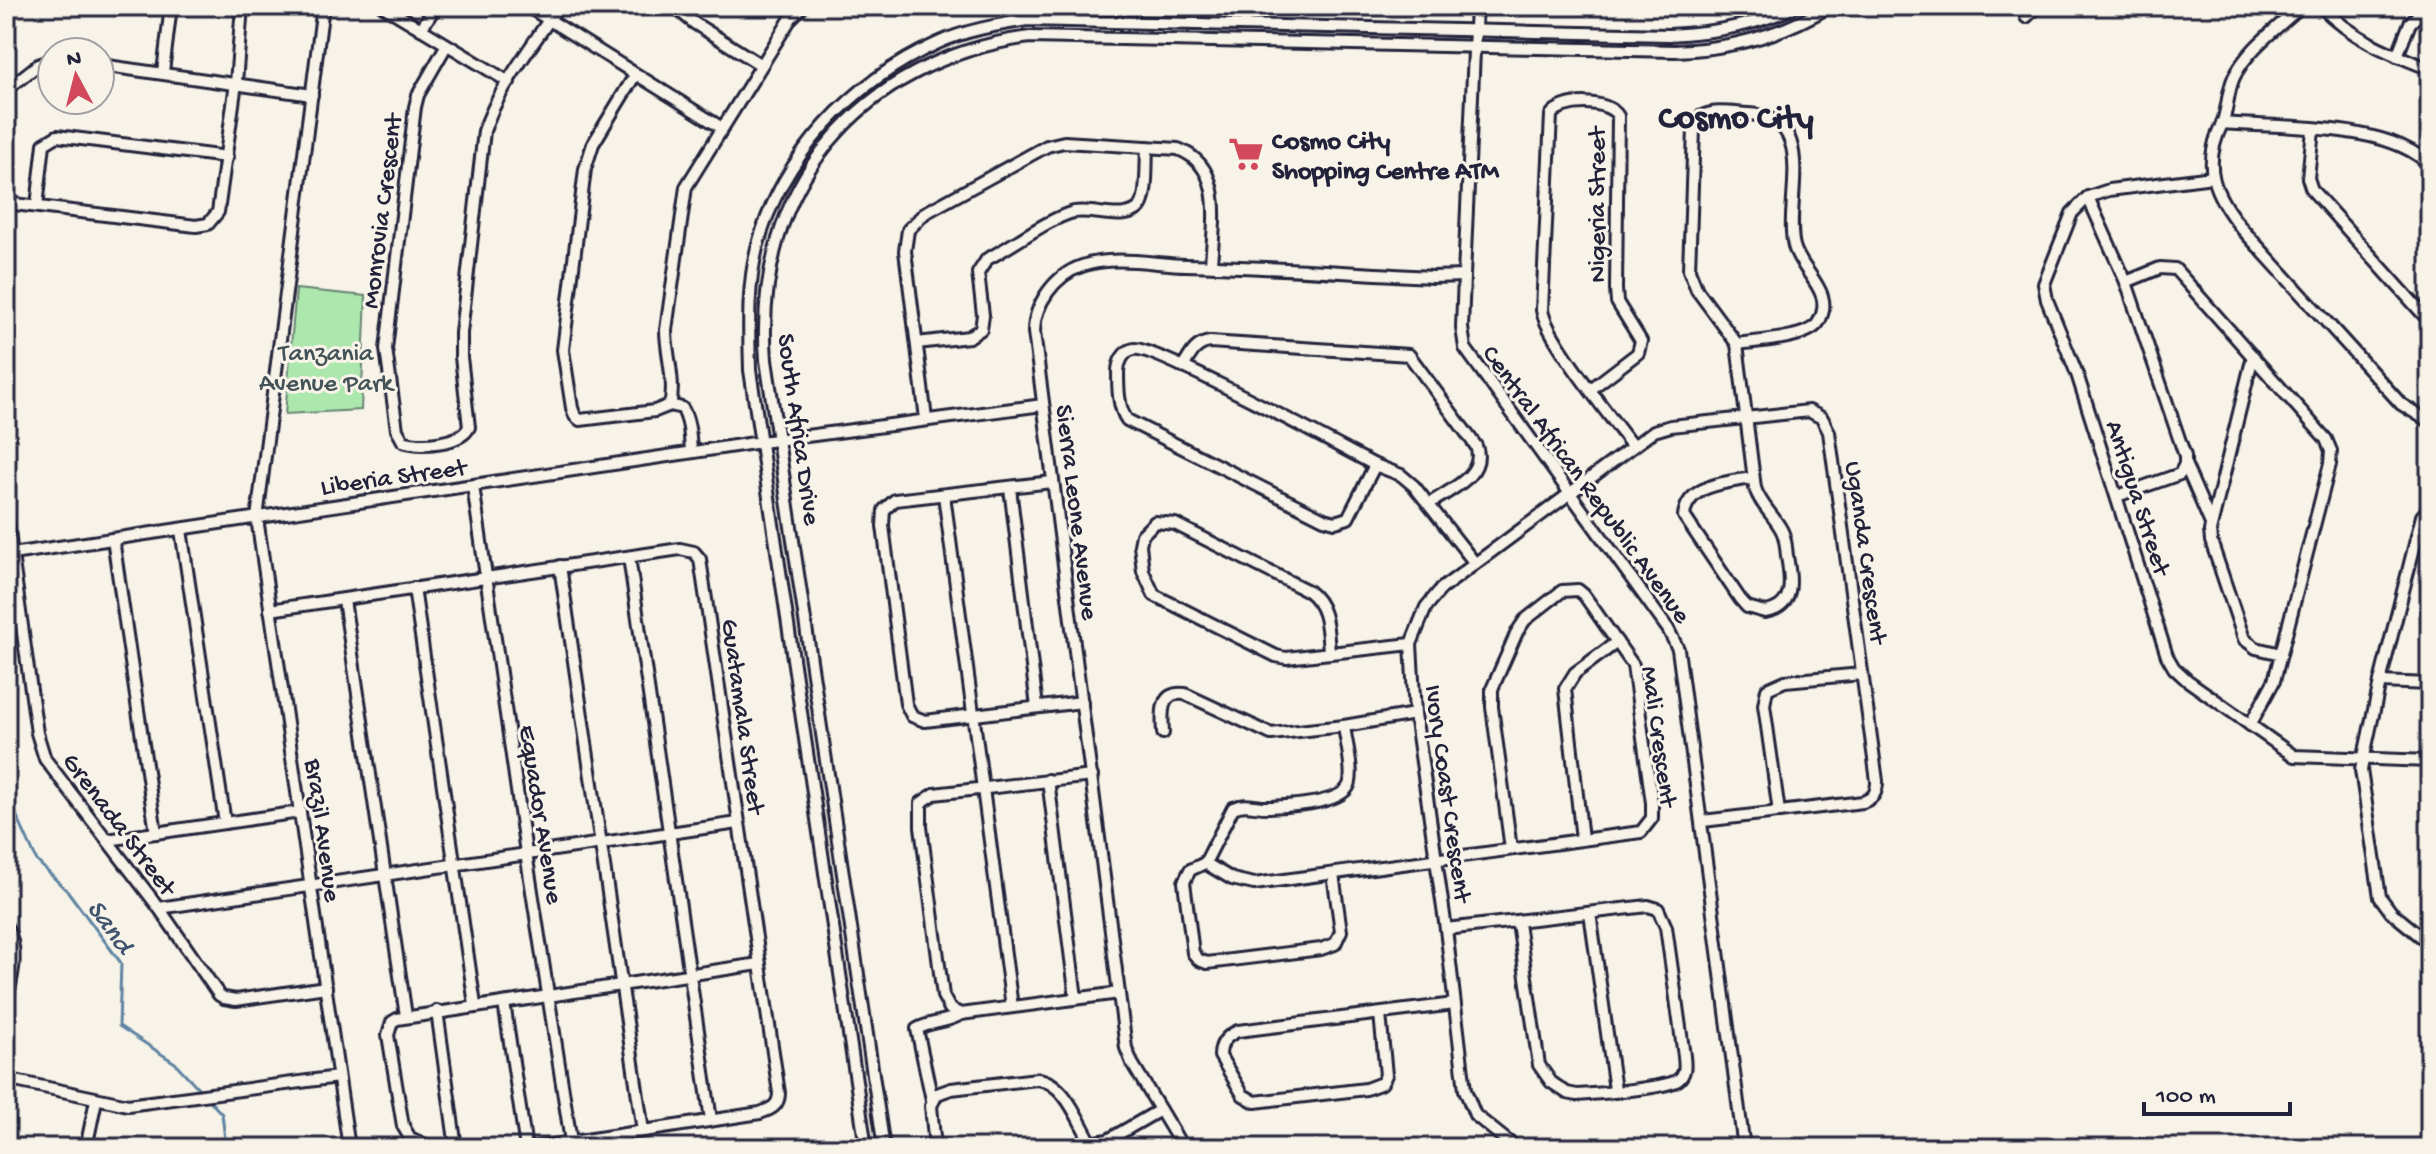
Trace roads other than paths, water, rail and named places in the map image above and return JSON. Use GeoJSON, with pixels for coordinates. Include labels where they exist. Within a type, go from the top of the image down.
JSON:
{"type":"FeatureCollection","features":[{"type":"Feature","properties":{"kind":"street"},"geometry":{"type":"LineString","coordinates":[[163,72],[171,6]]}},
{"type":"Feature","properties":{"kind":"street"},"geometry":{"type":"LineString","coordinates":[[6,203],[203,226],[212,220],[218,212],[227,157],[242,6]]}},
{"type":"Feature","properties":{"kind":"street","name":"Brazil Avenue"},"geometry":{"type":"LineString","coordinates":[[323,6],[257,518],[349,1148]]}},
{"type":"Feature","properties":{"kind":"street"},"geometry":{"type":"LineString","coordinates":[[383,6],[509,82],[558,6]]}},
{"type":"Feature","properties":{"kind":"street"},"geometry":{"type":"LineString","coordinates":[[421,29],[436,6]]}},
{"type":"Feature","properties":{"kind":"street"},"geometry":{"type":"LineString","coordinates":[[527,6],[722,128]]}},
{"type":"Feature","properties":{"kind":"street"},"geometry":{"type":"LineString","coordinates":[[681,6],[682,13],[694,23],[761,65]]}},
{"type":"Feature","properties":{"kind":"street"},"geometry":{"type":"LineString","coordinates":[[670,405],[672,390],[666,330],[684,194],[761,65],[791,18],[803,6]]}},
{"type":"Feature","properties":{"kind":"street","name":"Central African Republic Avenue"},"geometry":{"type":"LineString","coordinates":[[1476,6],[1462,328],[1465,348],[1674,639],[1681,663],[1703,821],[1744,1148]]}},
{"type":"Feature","properties":{"kind":"street","name":"South Africa Drive"},"geometry":{"type":"LineString","coordinates":[[866,1148],[750,370],[752,279],[761,236],[794,164],[819,133],[847,101],[906,59],[965,33],[1027,20],[1623,36],[1699,34],[1743,25],[1796,6]]}},
{"type":"Feature","properties":{"kind":"street","name":"South Africa Drive"},"geometry":{"type":"LineString","coordinates":[[884,1148],[763,326],[768,279],[776,248],[801,182],[842,127],[873,97],[932,62],[968,49],[1030,37],[1697,50],[1764,37],[1807,20],[1830,6]]}},
{"type":"Feature","properties":{"kind":"street"},"geometry":{"type":"LineString","coordinates":[[2026,17],[2038,6]]}},
{"type":"Feature","properties":{"kind":"street"},"geometry":{"type":"LineString","coordinates":[[2301,6],[2242,63],[2231,86],[2222,123],[2212,145],[2213,177],[2224,203],[2243,230],[2401,404],[2430,422]]}},
{"type":"Feature","properties":{"kind":"street"},"geometry":{"type":"LineString","coordinates":[[2321,6],[2350,33],[2430,69]]}},
{"type":"Feature","properties":{"kind":"street"},"geometry":{"type":"LineString","coordinates":[[2397,56],[2410,23],[2427,6]]}},
{"type":"Feature","properties":{"kind":"street","name":"Monrovia Crescent"},"geometry":{"type":"LineString","coordinates":[[446,46],[418,95],[415,107],[386,349],[397,430],[403,441],[410,443],[457,438],[463,436],[469,427],[461,333],[484,131],[509,82]]}},
{"type":"Feature","properties":{"kind":"street"},"geometry":{"type":"LineString","coordinates":[[6,90],[36,67]]}},
{"type":"Feature","properties":{"kind":"street"},"geometry":{"type":"LineString","coordinates":[[116,67],[312,95]]}},
{"type":"Feature","properties":{"kind":"street"},"geometry":{"type":"LineString","coordinates":[[635,75],[588,155],[563,350],[572,408],[580,420],[655,411],[670,405],[682,408],[688,422],[691,452]]}},
{"type":"Feature","properties":{"kind":"street","name":"Nigeria Street"},"geometry":{"type":"LineString","coordinates":[[1591,389],[1638,353],[1641,341],[1617,302],[1618,116],[1609,106],[1573,105],[1555,109],[1549,121],[1542,310],[1545,326],[1632,446]]}},
{"type":"Feature","properties":{"kind":"street"},"geometry":{"type":"LineString","coordinates":[[1737,344],[1808,332],[1818,323],[1823,303],[1820,288],[1799,258],[1794,245],[1792,144],[1773,120],[1759,114],[1713,112],[1700,117],[1694,129],[1689,270],[1697,290],[1737,344],[1753,478],[1761,502],[1782,532],[1791,580],[1788,599],[1778,608],[1765,612],[1747,607],[1740,599],[1684,516],[1688,502],[1704,489],[1753,478]]}},
{"type":"Feature","properties":{"kind":"street"},"geometry":{"type":"LineString","coordinates":[[2222,123],[2374,136],[2419,155],[2430,166]]}},
{"type":"Feature","properties":{"kind":"street"},"geometry":{"type":"LineString","coordinates":[[2313,130],[2308,174],[2312,190],[2430,322]]}},
{"type":"Feature","properties":{"kind":"street"},"geometry":{"type":"LineString","coordinates":[[37,206],[44,144],[57,136],[227,157]]}},
{"type":"Feature","properties":{"kind":"street"},"geometry":{"type":"LineString","coordinates":[[926,419],[905,251],[908,230],[925,213],[1056,143],[1178,149],[1186,152],[1207,172],[1211,181],[1214,201],[1211,265]]}},
{"type":"Feature","properties":{"kind":"street"},"geometry":{"type":"LineString","coordinates":[[917,343],[969,337],[981,329],[983,315],[978,273],[987,259],[1073,212],[1123,214],[1139,208],[1144,197],[1147,147]]}},
{"type":"Feature","properties":{"kind":"street"},"geometry":{"type":"LineString","coordinates":[[2211,524],[2185,464],[2171,410],[2126,282],[2088,197],[2109,190],[2213,177]]}},
{"type":"Feature","properties":{"kind":"street","name":"Antigua Street"},"geometry":{"type":"LineString","coordinates":[[2088,197],[2072,213],[2048,267],[2044,289],[2077,374],[2170,663],[2187,680],[2294,756],[2430,761]]}},
{"type":"Feature","properties":{"kind":"street","name":"Sierra Leone Avenue"},"geometry":{"type":"LineString","coordinates":[[1183,1148],[1128,1054],[1052,482],[1034,323],[1045,296],[1064,275],[1082,266],[1107,262],[1464,276]]}},
{"type":"Feature","properties":{"kind":"street"},"geometry":{"type":"LineString","coordinates":[[2126,282],[2160,268],[2175,269],[2326,439],[2331,451],[2270,692],[2250,725]]}},
{"type":"Feature","properties":{"kind":"street"},"geometry":{"type":"LineString","coordinates":[[1183,367],[1201,343],[1382,351],[1409,355],[1476,446],[1480,456],[1479,465],[1473,473],[1429,504]]}},
{"type":"Feature","properties":{"kind":"street"},"geometry":{"type":"LineString","coordinates":[[1375,465],[1353,512],[1348,518],[1335,522],[1127,420],[1121,408],[1117,369],[1125,353],[1134,349],[1146,350],[1375,465],[1401,475],[1429,504],[1474,562]]}},
{"type":"Feature","properties":{"kind":"street"},"geometry":{"type":"LineString","coordinates":[[2253,356],[2211,524],[2211,541],[2241,634],[2251,645],[2281,654]]}},
{"type":"Feature","properties":{"kind":"street","name":"Liberia Street"},"geometry":{"type":"LineString","coordinates":[[12,554],[691,452],[1043,405]]}},
{"type":"Feature","properties":{"kind":"street","name":"Uganda Crescent"},"geometry":{"type":"LineString","coordinates":[[1568,493],[1632,446],[1665,427],[1809,411],[1822,418],[1828,427],[1877,781],[1874,795],[1863,802],[1703,821]]}},
{"type":"Feature","properties":{"kind":"street"},"geometry":{"type":"LineString","coordinates":[[2117,496],[2172,478],[2180,474],[2185,464]]}},
{"type":"Feature","properties":{"kind":"street"},"geometry":{"type":"LineString","coordinates":[[1052,482],[889,503],[883,516],[906,704],[912,716],[925,721],[1082,702]]}},
{"type":"Feature","properties":{"kind":"street","name":"Equador Avenue"},"geometry":{"type":"LineString","coordinates":[[473,486],[572,1146]]}},
{"type":"Feature","properties":{"kind":"street"},"geometry":{"type":"LineString","coordinates":[[1010,488],[1037,707]]}},
{"type":"Feature","properties":{"kind":"street","name":"Ivory Coast Crescent"},"geometry":{"type":"LineString","coordinates":[[1516,1148],[1502,1144],[1475,1115],[1468,1102],[1415,714],[1411,644],[1432,599],[1474,562],[1568,493]]}},
{"type":"Feature","properties":{"kind":"street"},"geometry":{"type":"LineString","coordinates":[[944,495],[1012,1007]]}},
{"type":"Feature","properties":{"kind":"street"},"geometry":{"type":"LineString","coordinates":[[2430,507],[2422,516],[2380,682],[2361,773],[2380,897],[2391,912],[2430,944]]}},
{"type":"Feature","properties":{"kind":"street","name":"Grenada Street"},"geometry":{"type":"LineString","coordinates":[[6,512],[40,748],[45,759],[224,998],[236,1000],[326,987]]}},
{"type":"Feature","properties":{"kind":"street"},"geometry":{"type":"LineString","coordinates":[[1329,651],[1323,608],[1318,598],[1308,591],[1175,524],[1155,522],[1142,535],[1143,571],[1154,595],[1276,656],[1286,658],[1411,644]]}},
{"type":"Feature","properties":{"kind":"street"},"geometry":{"type":"LineString","coordinates":[[181,530],[225,823]]}},
{"type":"Feature","properties":{"kind":"street"},"geometry":{"type":"LineString","coordinates":[[113,539],[156,833]]}},
{"type":"Feature","properties":{"kind":"street","name":"Guatamala Street"},"geometry":{"type":"LineString","coordinates":[[270,610],[680,549],[694,552],[700,559],[778,1102],[760,1113],[643,1131],[572,1146],[534,1148]]}},
{"type":"Feature","properties":{"kind":"street"},"geometry":{"type":"LineString","coordinates":[[629,557],[711,1120]]}},
{"type":"Feature","properties":{"kind":"street"},"geometry":{"type":"LineString","coordinates":[[560,566],[643,1131]]}},
{"type":"Feature","properties":{"kind":"street"},"geometry":{"type":"LineString","coordinates":[[414,588],[475,1005]]}},
{"type":"Feature","properties":{"kind":"street","name":"Mali Crescent"},"geometry":{"type":"LineString","coordinates":[[1205,863],[1244,884],[1641,832],[1652,818],[1633,665],[1578,590],[1562,591],[1525,620],[1497,677],[1492,698],[1511,849]]}},
{"type":"Feature","properties":{"kind":"street"},"geometry":{"type":"LineString","coordinates":[[344,600],[406,1016]]}},
{"type":"Feature","properties":{"kind":"street"},"geometry":{"type":"LineString","coordinates":[[1582,839],[1565,689],[1575,673],[1617,642]]}},
{"type":"Feature","properties":{"kind":"street"},"geometry":{"type":"LineString","coordinates":[[1779,812],[1764,705],[1767,689],[1785,681],[1862,674]]}},
{"type":"Feature","properties":{"kind":"street"},"geometry":{"type":"LineString","coordinates":[[2380,682],[2430,684]]}},
{"type":"Feature","properties":{"kind":"street"},"geometry":{"type":"LineString","coordinates":[[1163,733],[1164,705],[1177,693],[1271,734],[1415,714]]}},
{"type":"Feature","properties":{"kind":"street"},"geometry":{"type":"LineString","coordinates":[[1333,874],[1341,931],[1335,944],[1321,949],[1207,963],[1193,953],[1184,887],[1186,876],[1190,870],[1205,863],[1233,808],[1247,805],[1267,808],[1322,801],[1347,791],[1351,781],[1344,726]]}},
{"type":"Feature","properties":{"kind":"street"},"geometry":{"type":"LineString","coordinates":[[961,1014],[950,1009],[943,996],[921,803],[934,794],[1092,776]]}},
{"type":"Feature","properties":{"kind":"street"},"geometry":{"type":"LineString","coordinates":[[1048,780],[1076,998]]}},
{"type":"Feature","properties":{"kind":"street"},"geometry":{"type":"LineString","coordinates":[[107,840],[300,812]]}},
{"type":"Feature","properties":{"kind":"street"},"geometry":{"type":"LineString","coordinates":[[159,908],[738,823]]}},
{"type":"Feature","properties":{"kind":"street"},"geometry":{"type":"LineString","coordinates":[[1446,929],[1648,906],[1661,912],[1666,927],[1684,1056],[1683,1074],[1671,1083],[1572,1094],[1551,1082],[1542,1071],[1518,923]]}},
{"type":"Feature","properties":{"kind":"street"},"geometry":{"type":"LineString","coordinates":[[1590,913],[1615,1090]]}},
{"type":"Feature","properties":{"kind":"street"},"geometry":{"type":"LineString","coordinates":[[6,926],[12,938],[15,963],[6,1001]]}},
{"type":"Feature","properties":{"kind":"street"},"geometry":{"type":"LineString","coordinates":[[432,1148],[410,1138],[403,1126],[388,1035],[392,1022],[406,1016],[437,1011],[759,964]]}},
{"type":"Feature","properties":{"kind":"street"},"geometry":{"type":"LineString","coordinates":[[935,1148],[932,1100],[917,1029],[946,1022],[961,1014],[1119,993]]}},
{"type":"Feature","properties":{"kind":"street"},"geometry":{"type":"LineString","coordinates":[[504,1003],[526,1148]]}},
{"type":"Feature","properties":{"kind":"street"},"geometry":{"type":"LineString","coordinates":[[1380,1014],[1386,1075],[1382,1083],[1366,1089],[1255,1102],[1243,1095],[1220,1056],[1222,1043],[1228,1035],[1238,1031],[1454,1004]]}},
{"type":"Feature","properties":{"kind":"street"},"geometry":{"type":"LineString","coordinates":[[437,1011],[456,1148]]}},
{"type":"Feature","properties":{"kind":"street"},"geometry":{"type":"LineString","coordinates":[[6,1079],[96,1100],[134,1105],[338,1077]]}},
{"type":"Feature","properties":{"kind":"street"},"geometry":{"type":"LineString","coordinates":[[932,1100],[945,1090],[1044,1080],[1059,1089],[1092,1144]]}},
{"type":"Feature","properties":{"kind":"street"},"geometry":{"type":"LineString","coordinates":[[86,1148],[96,1100]]}},
{"type":"Feature","properties":{"kind":"street"},"geometry":{"type":"LineString","coordinates":[[1060,1148],[1112,1139],[1160,1110]]}},
{"type":"Feature","properties":{"kind":"waterway","name":"Sand"},"geometry":{"type":"LineString","coordinates":[[6,792],[37,861],[69,893],[121,963],[119,1026],[175,1063],[202,1092]]}},
{"type":"Feature","properties":{"kind":"waterway","name":"Sand"},"geometry":{"type":"LineString","coordinates":[[207,1098],[222,1114],[226,1148]]}},
{"type":"Feature","properties":{"kind":"place","name":"Cosmo City Shopping Centre ATM"},"geometry":{"type":"Point","coordinates":[1246,154]}},
{"type":"Feature","properties":{"kind":"district","name":"Cosmo City"},"geometry":{"type":"Point","coordinates":[1736,115]}},
{"type":"Feature","properties":{"kind":"park label","name":"Tanzania Avenue Park"},"geometry":{"type":"Point","coordinates":[326,366]}}]}
